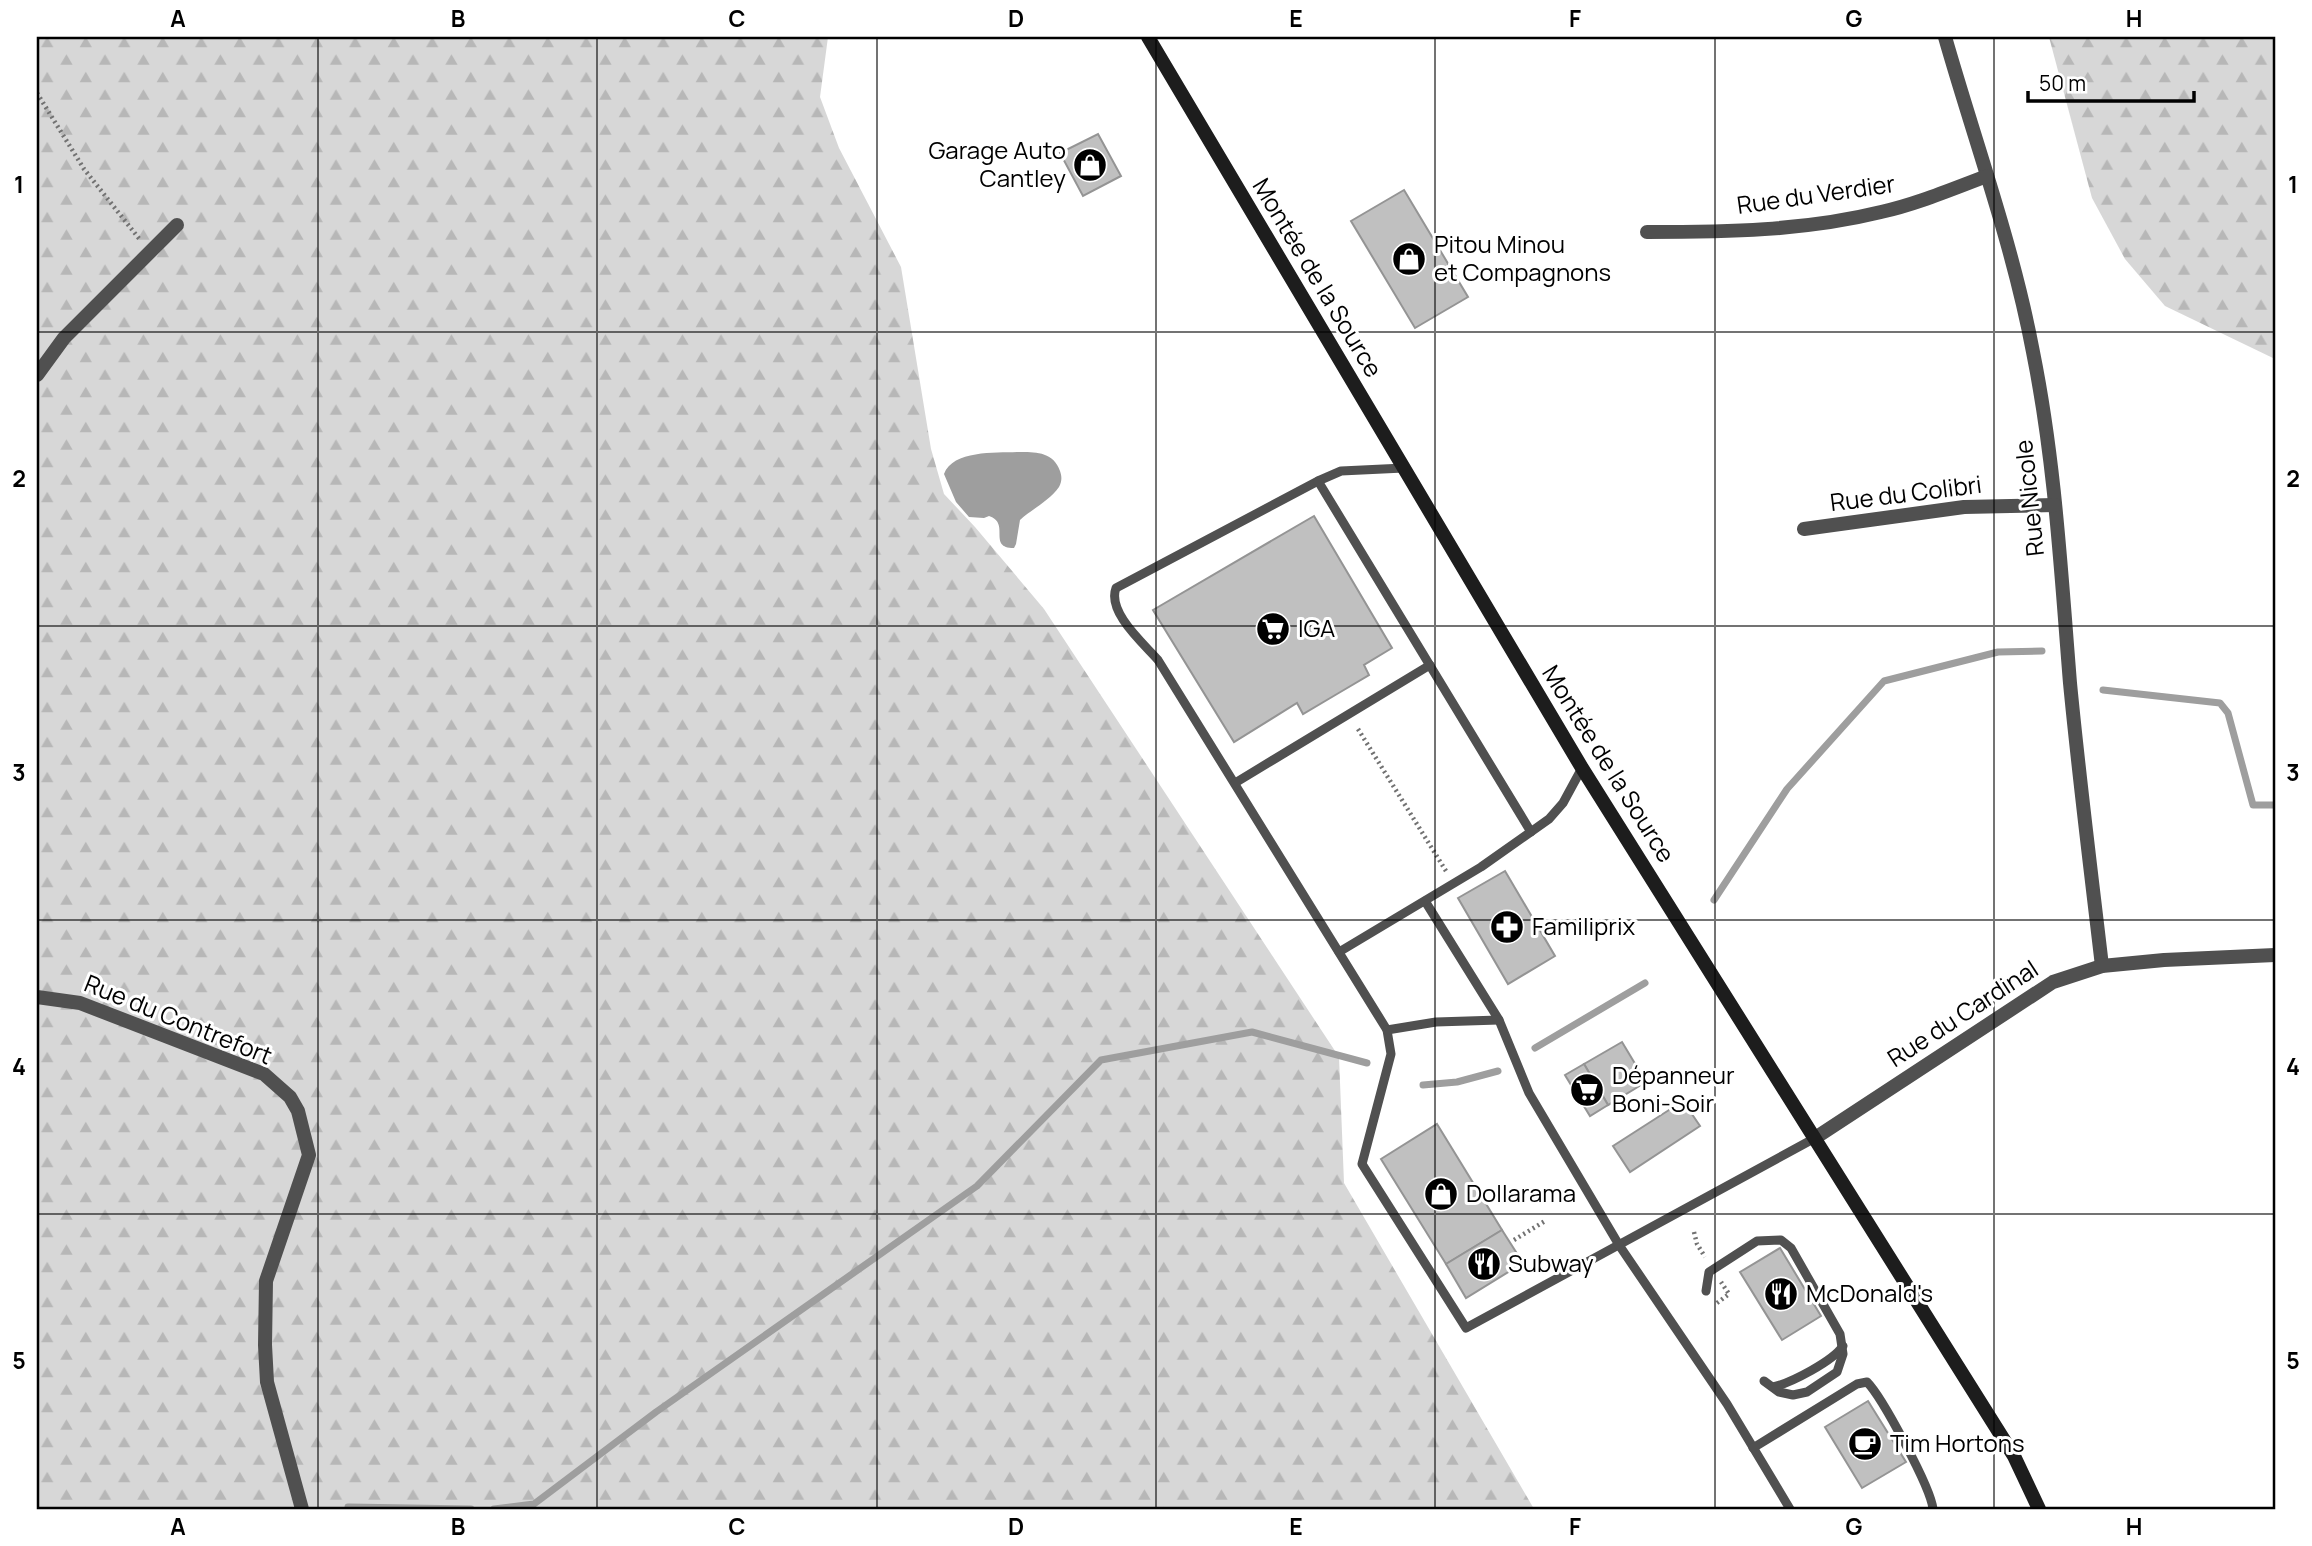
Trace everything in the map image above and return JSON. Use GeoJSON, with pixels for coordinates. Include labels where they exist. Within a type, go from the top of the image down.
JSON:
{"type":"FeatureCollection","features":[{"type":"Feature","properties":{"kind":"main road","name":"Montée de la Source"},"geometry":{"type":"LineString","coordinates":[[1148,37],[1582,768],[2014,1456],[2039,1509]]}},
{"type":"Feature","properties":{"kind":"street","name":"Rue Nicole"},"geometry":{"type":"LineString","coordinates":[[1945,37],[1987,176],[2034,353],[2052,465],[2078,774],[2102,966]]}},
{"type":"Feature","properties":{"kind":"street","name":"Rue du Verdier"},"geometry":{"type":"LineString","coordinates":[[1647,232],[1713,232],[1793,226],[1879,213],[1987,176]]}},
{"type":"Feature","properties":{"kind":"street"},"geometry":{"type":"LineString","coordinates":[[37,375],[64,338],[177,225]]}},
{"type":"Feature","properties":{"kind":"street","name":"Rue du Colibri"},"geometry":{"type":"LineString","coordinates":[[1804,529],[1964,507],[2055,505]]}},
{"type":"Feature","properties":{"kind":"street","name":"Rue du Cardinal"},"geometry":{"type":"LineString","coordinates":[[1815,1138],[2053,982],[2102,966],[2275,955]]}},
{"type":"Feature","properties":{"kind":"street","name":"Rue du Contrefort"},"geometry":{"type":"LineString","coordinates":[[37,997],[80,1003],[264,1074],[290,1097],[298,1111],[309,1155],[266,1281],[265,1345],[267,1382],[302,1509]]}},
{"type":"Feature","properties":{"kind":"lane"},"geometry":{"type":"LineString","coordinates":[[1404,468],[1341,471],[1116,588],[1114,594],[1118,611],[1158,660],[1387,1030],[1391,1054],[1363,1164],[1466,1328],[1815,1138]]}},
{"type":"Feature","properties":{"kind":"lane"},"geometry":{"type":"LineString","coordinates":[[1318,481],[1531,832]]}},
{"type":"Feature","properties":{"kind":"lane"},"geometry":{"type":"LineString","coordinates":[[1235,783],[1430,665]]}},
{"type":"Feature","properties":{"kind":"lane"},"geometry":{"type":"LineString","coordinates":[[1339,952],[1454,884],[1549,819],[1563,803],[1582,768]]}},
{"type":"Feature","properties":{"kind":"lane"},"geometry":{"type":"LineString","coordinates":[[1425,901],[1499,1020],[1529,1093],[1619,1245],[1727,1404],[1790,1509]]}},
{"type":"Feature","properties":{"kind":"lane"},"geometry":{"type":"LineString","coordinates":[[1387,1030],[1436,1022],[1499,1020]]}},
{"type":"Feature","properties":{"kind":"lane"},"geometry":{"type":"LineString","coordinates":[[1706,1291],[1709,1272],[1757,1241],[1781,1240],[1791,1248],[1840,1334],[1843,1345],[1841,1365],[1837,1372],[1820,1384],[1807,1392],[1793,1395],[1779,1392],[1765,1381]]}},
{"type":"Feature","properties":{"kind":"lane"},"geometry":{"type":"LineString","coordinates":[[1773,1387],[1789,1382],[1836,1355],[1843,1345]]}},
{"type":"Feature","properties":{"kind":"lane"},"geometry":{"type":"LineString","coordinates":[[1753,1448],[1864,1381],[1869,1383],[1920,1473],[1933,1502],[1933,1509]]}},
{"type":"Feature","properties":{"kind":"path"},"geometry":{"type":"LineString","coordinates":[[37,93],[84,169],[149,252]]}},
{"type":"Feature","properties":{"kind":"path"},"geometry":{"type":"LineString","coordinates":[[1358,729],[1454,884]]}},
{"type":"Feature","properties":{"kind":"path"},"geometry":{"type":"LineString","coordinates":[[1514,1240],[1545,1221]]}},
{"type":"Feature","properties":{"kind":"path"},"geometry":{"type":"LineString","coordinates":[[1694,1232],[1698,1244]]}},
{"type":"Feature","properties":{"kind":"green space"},"geometry":{"type":"Polygon","coordinates":[[[37,37],[828,37],[820,97],[839,148],[901,267],[931,449],[944,494],[1044,609],[1339,1057],[1344,1183],[1534,1509],[37,1509],[37,37]]]}},
{"type":"Feature","properties":{"kind":"green space"},"geometry":{"type":"Polygon","coordinates":[[[2049,37],[2275,37],[2275,359],[2165,306],[2125,259],[2092,198],[2049,37]]]}},
{"type":"Feature","properties":{"kind":"shaded area"},"geometry":{"type":"Polygon","coordinates":[[[1017,452],[1048,456],[1057,464],[1061,479],[1059,487],[1050,497],[1020,520],[1014,548],[1002,544],[995,519],[989,516],[969,517],[956,502],[944,474],[949,466],[965,457],[1017,452]]]}},
{"type":"Feature","properties":{"kind":"building","name":"Garage Auto Cantley"},"geometry":{"type":"Polygon","coordinates":[[[1098,134],[1121,176],[1083,196],[1060,153],[1098,134]]]}},
{"type":"Feature","properties":{"kind":"building","name":"Pitou Minou et Compagnons"},"geometry":{"type":"Polygon","coordinates":[[[1404,190],[1468,297],[1415,328],[1351,221],[1404,190]]]}},
{"type":"Feature","properties":{"kind":"building","name":"IGA"},"geometry":{"type":"Polygon","coordinates":[[[1314,516],[1392,648],[1364,665],[1369,675],[1303,714],[1297,703],[1234,742],[1153,610],[1314,516]]]}},
{"type":"Feature","properties":{"kind":"building","name":"Familiprix"},"geometry":{"type":"Polygon","coordinates":[[[1505,871],[1555,956],[1508,984],[1458,898],[1505,871]]]}},
{"type":"Feature","properties":{"kind":"building"},"geometry":{"type":"Polygon","coordinates":[[[1622,1042],[1646,1082],[1608,1105],[1584,1064],[1622,1042]]]}},
{"type":"Feature","properties":{"kind":"building","name":"Dépanneur Boni-Soir"},"geometry":{"type":"Polygon","coordinates":[[[1584,1064],[1608,1105],[1590,1116],[1565,1075],[1584,1064]]]}},
{"type":"Feature","properties":{"kind":"building"},"geometry":{"type":"Polygon","coordinates":[[[1683,1101],[1700,1126],[1630,1172],[1613,1146],[1683,1101]]]}},
{"type":"Feature","properties":{"kind":"building","name":"Dollarama"},"geometry":{"type":"Polygon","coordinates":[[[1437,1124],[1502,1230],[1446,1264],[1381,1159],[1437,1124]]]}},
{"type":"Feature","properties":{"kind":"building","name":"Subway"},"geometry":{"type":"Polygon","coordinates":[[[1502,1230],[1523,1263],[1466,1298],[1446,1264],[1502,1230]]]}},
{"type":"Feature","properties":{"kind":"building","name":"McDonald's"},"geometry":{"type":"Polygon","coordinates":[[[1780,1248],[1821,1316],[1782,1340],[1740,1272],[1780,1248]]]}},
{"type":"Feature","properties":{"kind":"building","name":"Tim Hortons"},"geometry":{"type":"Polygon","coordinates":[[[1868,1401],[1906,1462],[1862,1488],[1825,1427],[1868,1401]]]}},
{"type":"Feature","properties":{"kind":"waterway"},"geometry":{"type":"LineString","coordinates":[[1714,900],[1787,789],[1884,681],[1998,652],[2042,651]]}},
{"type":"Feature","properties":{"kind":"waterway"},"geometry":{"type":"LineString","coordinates":[[2103,690],[2220,703],[2228,713],[2253,805],[2275,805]]}},
{"type":"Feature","properties":{"kind":"waterway"},"geometry":{"type":"LineString","coordinates":[[1535,1048],[1645,983]]}},
{"type":"Feature","properties":{"kind":"waterway"},"geometry":{"type":"LineString","coordinates":[[494,1509],[534,1504],[656,1412],[977,1186],[1101,1060],[1252,1032],[1367,1063]]}},
{"type":"Feature","properties":{"kind":"waterway"},"geometry":{"type":"LineString","coordinates":[[1423,1085],[1457,1082],[1498,1071]]}},
{"type":"Feature","properties":{"kind":"waterway"},"geometry":{"type":"LineString","coordinates":[[348,1507],[471,1509]]}},
{"type":"Feature","properties":{"kind":"place","name":"Garage Auto Cantley"},"geometry":{"type":"Point","coordinates":[1090,165]}},
{"type":"Feature","properties":{"kind":"place","name":"Pitou Minou et Compagnons"},"geometry":{"type":"Point","coordinates":[1409,259]}},
{"type":"Feature","properties":{"kind":"place","name":"IGA"},"geometry":{"type":"Point","coordinates":[1273,629]}},
{"type":"Feature","properties":{"kind":"place","name":"Familiprix"},"geometry":{"type":"Point","coordinates":[1507,927]}},
{"type":"Feature","properties":{"kind":"place","name":"Dépanneur Boni-Soir"},"geometry":{"type":"Point","coordinates":[1587,1090]}},
{"type":"Feature","properties":{"kind":"place","name":"Dollarama"},"geometry":{"type":"Point","coordinates":[1441,1194]}},
{"type":"Feature","properties":{"kind":"place","name":"Subway"},"geometry":{"type":"Point","coordinates":[1484,1264]}},
{"type":"Feature","properties":{"kind":"place","name":"McDonald's"},"geometry":{"type":"Point","coordinates":[1781,1294]}},
{"type":"Feature","properties":{"kind":"place","name":"Tim Hortons"},"geometry":{"type":"Point","coordinates":[1865,1444]}}]}
